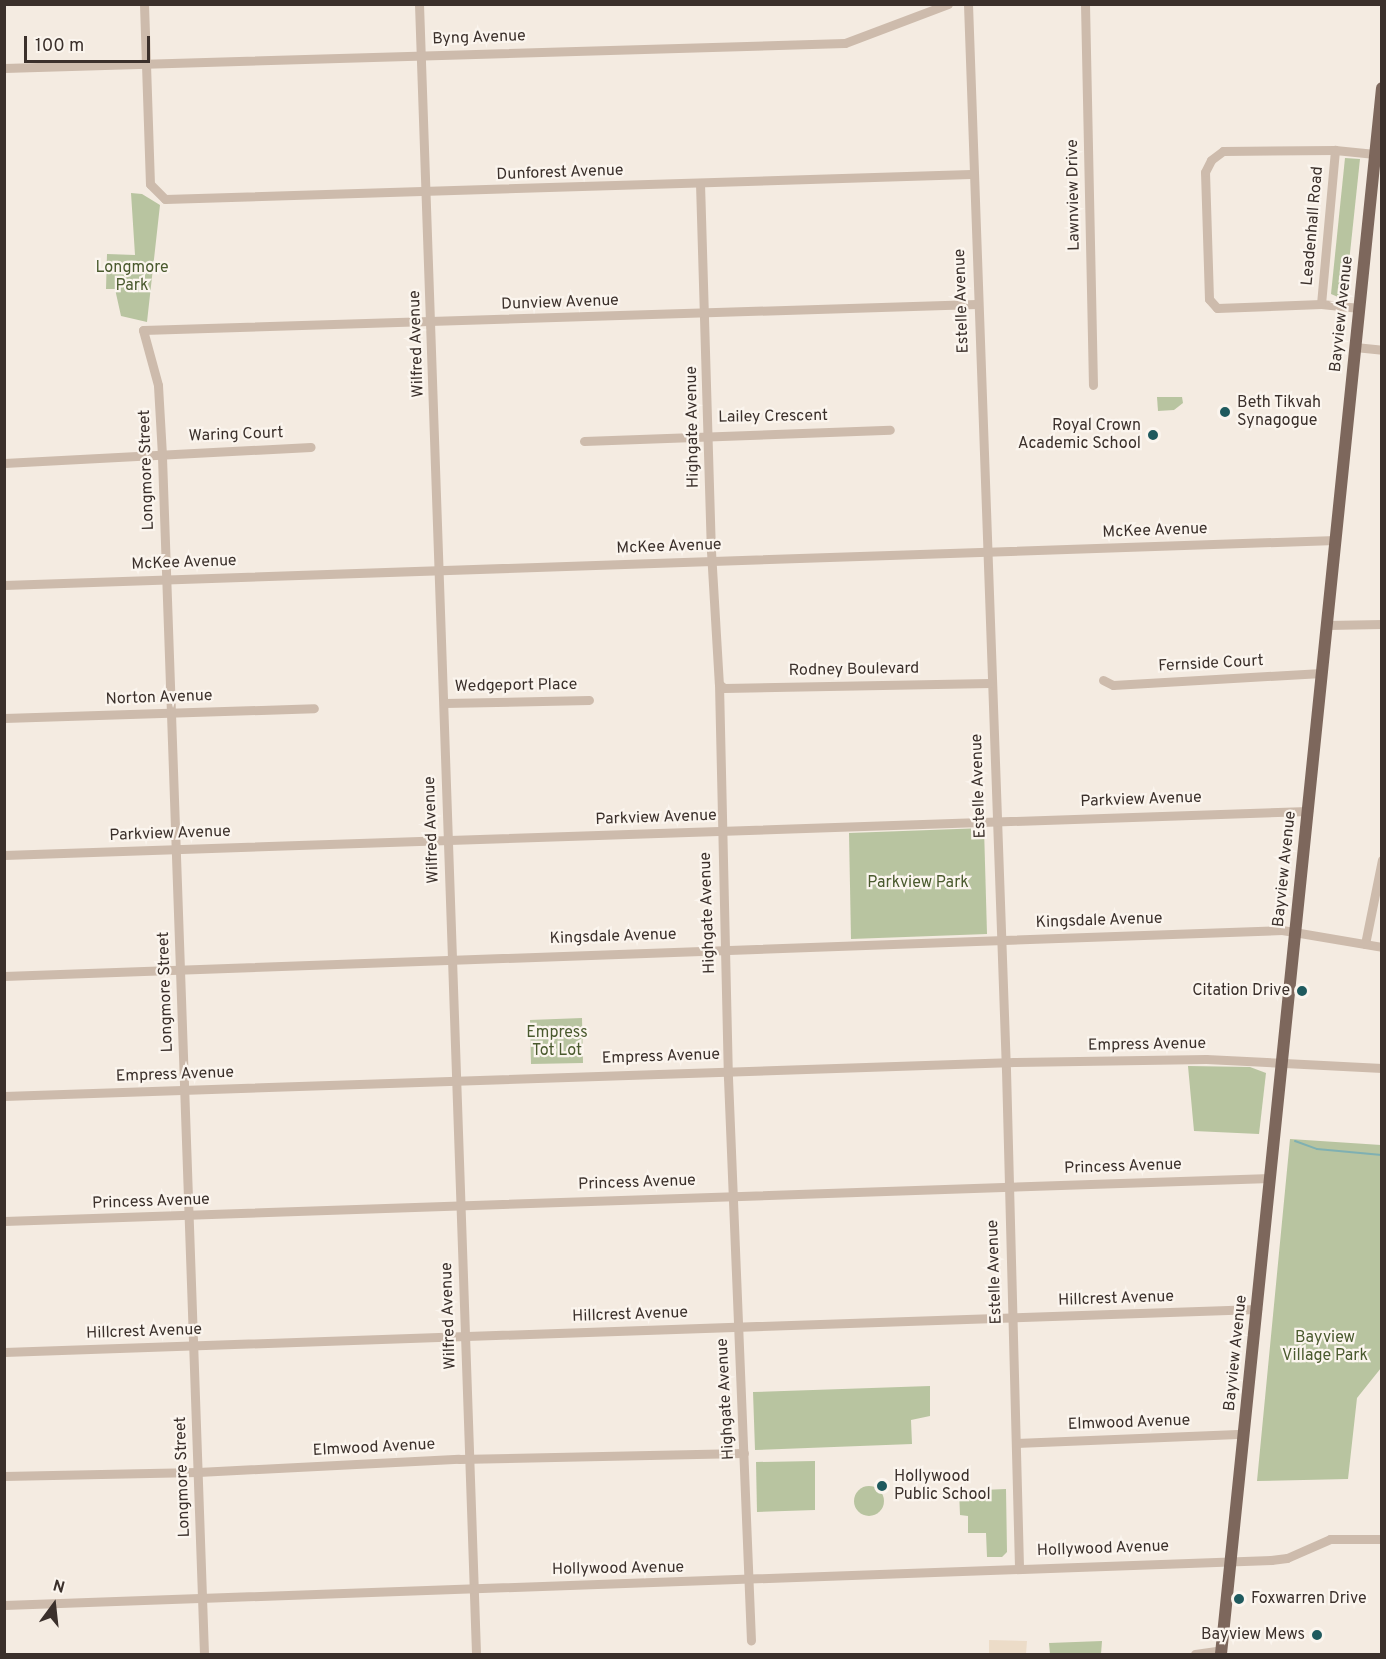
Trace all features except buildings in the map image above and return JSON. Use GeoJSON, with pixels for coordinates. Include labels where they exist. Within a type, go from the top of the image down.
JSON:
{"type":"FeatureCollection","features":[{"type":"Feature","properties":{"kind":"main road","name":"Bayview Avenue"},"geometry":{"type":"LineString","coordinates":[[1222,1652],[1382,88]]}},
{"type":"Feature","properties":{"kind":"street"},"geometry":{"type":"LineString","coordinates":[[144,4],[147,63]]}},
{"type":"Feature","properties":{"kind":"street","name":"Wilfred Avenue"},"geometry":{"type":"LineString","coordinates":[[419,4],[432,324],[459,1204],[476,1654]]}},
{"type":"Feature","properties":{"kind":"street","name":"Byng Avenue"},"geometry":{"type":"LineString","coordinates":[[4,68],[845,43],[948,4]]}},
{"type":"Feature","properties":{"kind":"street","name":"Estelle Avenue"},"geometry":{"type":"LineString","coordinates":[[968,4],[971,174],[994,821],[1006,1063],[1006,1186],[1019,1567]]}},
{"type":"Feature","properties":{"kind":"street","name":"Lawnview Drive"},"geometry":{"type":"LineString","coordinates":[[1085,4],[1093,385]]}},
{"type":"Feature","properties":{"kind":"street","name":"Dunforest Avenue"},"geometry":{"type":"LineString","coordinates":[[147,63],[152,190],[165,199],[971,174]]}},
{"type":"Feature","properties":{"kind":"street"},"geometry":{"type":"LineString","coordinates":[[1359,308],[1321,304],[1217,308],[1209,299],[1205,172],[1211,160],[1223,151],[1335,150],[1375,154]]}},
{"type":"Feature","properties":{"kind":"street","name":"Leadenhall Road"},"geometry":{"type":"LineString","coordinates":[[1321,304],[1335,150]]}},
{"type":"Feature","properties":{"kind":"street","name":"Highgate Avenue"},"geometry":{"type":"LineString","coordinates":[[700,183],[711,560],[719,684],[720,831],[728,1070],[751,1641]]}},
{"type":"Feature","properties":{"kind":"street","name":"Dunview Avenue"},"geometry":{"type":"LineString","coordinates":[[143,330],[432,324],[705,312],[977,304]]}},
{"type":"Feature","properties":{"kind":"street","name":"Longmore Street"},"geometry":{"type":"LineString","coordinates":[[143,330],[158,385],[162,455],[178,970],[186,1089],[192,1346],[204,1654]]}},
{"type":"Feature","properties":{"kind":"street"},"geometry":{"type":"LineString","coordinates":[[1355,347],[1382,350]]}},
{"type":"Feature","properties":{"kind":"street","name":"Lailey Crescent"},"geometry":{"type":"LineString","coordinates":[[584,441],[709,434],[890,430]]}},
{"type":"Feature","properties":{"kind":"street","name":"Waring Court"},"geometry":{"type":"LineString","coordinates":[[4,463],[310,447]]}},
{"type":"Feature","properties":{"kind":"street","name":"McKee Avenue"},"geometry":{"type":"LineString","coordinates":[[4,585],[1335,540]]}},
{"type":"Feature","properties":{"kind":"street"},"geometry":{"type":"LineString","coordinates":[[1327,626],[1382,624]]}},
{"type":"Feature","properties":{"kind":"street","name":"Fernside Court"},"geometry":{"type":"LineString","coordinates":[[1103,680],[1113,685],[1322,673]]}},
{"type":"Feature","properties":{"kind":"street","name":"Rodney Boulevard"},"geometry":{"type":"LineString","coordinates":[[719,684],[724,688],[990,683]]}},
{"type":"Feature","properties":{"kind":"street","name":"Wedgeport Place"},"geometry":{"type":"LineString","coordinates":[[444,703],[588,700]]}},
{"type":"Feature","properties":{"kind":"street","name":"Norton Avenue"},"geometry":{"type":"LineString","coordinates":[[4,718],[314,708]]}},
{"type":"Feature","properties":{"kind":"street","name":"Parkview Avenue"},"geometry":{"type":"LineString","coordinates":[[4,855],[1308,811]]}},
{"type":"Feature","properties":{"kind":"street"},"geometry":{"type":"LineString","coordinates":[[1365,944],[1382,861]]}},
{"type":"Feature","properties":{"kind":"street","name":"Kingsdale Avenue"},"geometry":{"type":"LineString","coordinates":[[4,976],[451,958],[1296,930],[1382,947]]}},
{"type":"Feature","properties":{"kind":"street","name":"Empress Avenue"},"geometry":{"type":"LineString","coordinates":[[4,1096],[728,1070],[1206,1059],[1282,1062]]}},
{"type":"Feature","properties":{"kind":"street"},"geometry":{"type":"LineString","coordinates":[[1282,1062],[1382,1068]]}},
{"type":"Feature","properties":{"kind":"street","name":"Princess Avenue"},"geometry":{"type":"LineString","coordinates":[[4,1221],[1270,1178]]}},
{"type":"Feature","properties":{"kind":"street","name":"Hillcrest Avenue"},"geometry":{"type":"LineString","coordinates":[[4,1352],[1257,1309]]}},
{"type":"Feature","properties":{"kind":"street","name":"Elmwood Avenue"},"geometry":{"type":"LineString","coordinates":[[1016,1443],[1244,1434]]}},
{"type":"Feature","properties":{"kind":"street","name":"Elmwood Avenue"},"geometry":{"type":"LineString","coordinates":[[4,1476],[198,1472],[469,1459],[744,1453]]}},
{"type":"Feature","properties":{"kind":"street"},"geometry":{"type":"LineString","coordinates":[[1231,1560],[1287,1558],[1330,1539],[1382,1539]]}},
{"type":"Feature","properties":{"kind":"street","name":"Hollywood Avenue"},"geometry":{"type":"LineString","coordinates":[[4,1605],[473,1587],[972,1573],[1019,1567],[1231,1560]]}},
{"type":"Feature","properties":{"kind":"street"},"geometry":{"type":"LineString","coordinates":[[1194,1654],[1222,1652]]}},
{"type":"Feature","properties":{"kind":"green space"},"geometry":{"type":"Polygon","coordinates":[[[1345,158],[1360,159],[1345,300],[1331,294],[1345,158]]]}},
{"type":"Feature","properties":{"kind":"green space","name":"Longmore Park"},"geometry":{"type":"Polygon","coordinates":[[[131,193],[142,194],[160,205],[147,322],[121,316],[115,289],[106,289],[107,254],[135,255],[131,193]]]}},
{"type":"Feature","properties":{"kind":"green space"},"geometry":{"type":"Polygon","coordinates":[[[1157,397],[1182,397],[1183,403],[1174,410],[1158,411],[1157,397]]]}},
{"type":"Feature","properties":{"kind":"green space","name":"Parkview Park"},"geometry":{"type":"Polygon","coordinates":[[[984,828],[987,934],[851,939],[849,833],[984,828]]]}},
{"type":"Feature","properties":{"kind":"green space","name":"Empress Tot Lot"},"geometry":{"type":"Polygon","coordinates":[[[582,1018],[583,1063],[531,1064],[530,1020],[582,1018]]]}},
{"type":"Feature","properties":{"kind":"green space"},"geometry":{"type":"Polygon","coordinates":[[[1188,1066],[1250,1067],[1266,1073],[1259,1134],[1194,1131],[1188,1066]]]}},
{"type":"Feature","properties":{"kind":"green space","name":"Bayview Village Park"},"geometry":{"type":"Polygon","coordinates":[[[1290,1139],[1381,1145],[1381,1368],[1357,1398],[1348,1479],[1257,1481],[1290,1139]]]}},
{"type":"Feature","properties":{"kind":"green space"},"geometry":{"type":"Polygon","coordinates":[[[930,1386],[930,1416],[911,1420],[912,1444],[755,1450],[753,1392],[930,1386]]]}},
{"type":"Feature","properties":{"kind":"green space"},"geometry":{"type":"Polygon","coordinates":[[[815,1461],[815,1510],[757,1512],[756,1462],[815,1461]]]}},
{"type":"Feature","properties":{"kind":"green space"},"geometry":{"type":"Polygon","coordinates":[[[869,1486],[880,1490],[884,1501],[880,1512],[869,1516],[858,1512],[854,1501],[858,1490],[869,1486]]]}},
{"type":"Feature","properties":{"kind":"green space"},"geometry":{"type":"Polygon","coordinates":[[[1006,1489],[1007,1552],[1002,1557],[987,1557],[986,1533],[968,1533],[968,1516],[960,1515],[959,1491],[1006,1489]]]}},
{"type":"Feature","properties":{"kind":"green space"},"geometry":{"type":"Polygon","coordinates":[[[1102,1641],[1101,1654],[1050,1654],[1049,1643],[1102,1641]]]}},
{"type":"Feature","properties":{"kind":"shaded area"},"geometry":{"type":"Polygon","coordinates":[[[989,1640],[1027,1641],[1026,1654],[989,1654],[989,1640]]]}},
{"type":"Feature","properties":{"kind":"waterway"},"geometry":{"type":"LineString","coordinates":[[1295,1141],[1317,1149],[1382,1155]]}},
{"type":"Feature","properties":{"kind":"place","name":"Beth Tikvah Synagogue"},"geometry":{"type":"Point","coordinates":[1225,412]}},
{"type":"Feature","properties":{"kind":"place","name":"Royal Crown Academic School"},"geometry":{"type":"Point","coordinates":[1153,435]}},
{"type":"Feature","properties":{"kind":"place","name":"Citation Drive"},"geometry":{"type":"Point","coordinates":[1302,991]}},
{"type":"Feature","properties":{"kind":"place","name":"Hollywood Public School"},"geometry":{"type":"Point","coordinates":[882,1486]}},
{"type":"Feature","properties":{"kind":"place","name":"Foxwarren Drive"},"geometry":{"type":"Point","coordinates":[1239,1599]}},
{"type":"Feature","properties":{"kind":"place","name":"Bayview Mews"},"geometry":{"type":"Point","coordinates":[1317,1635]}}]}
